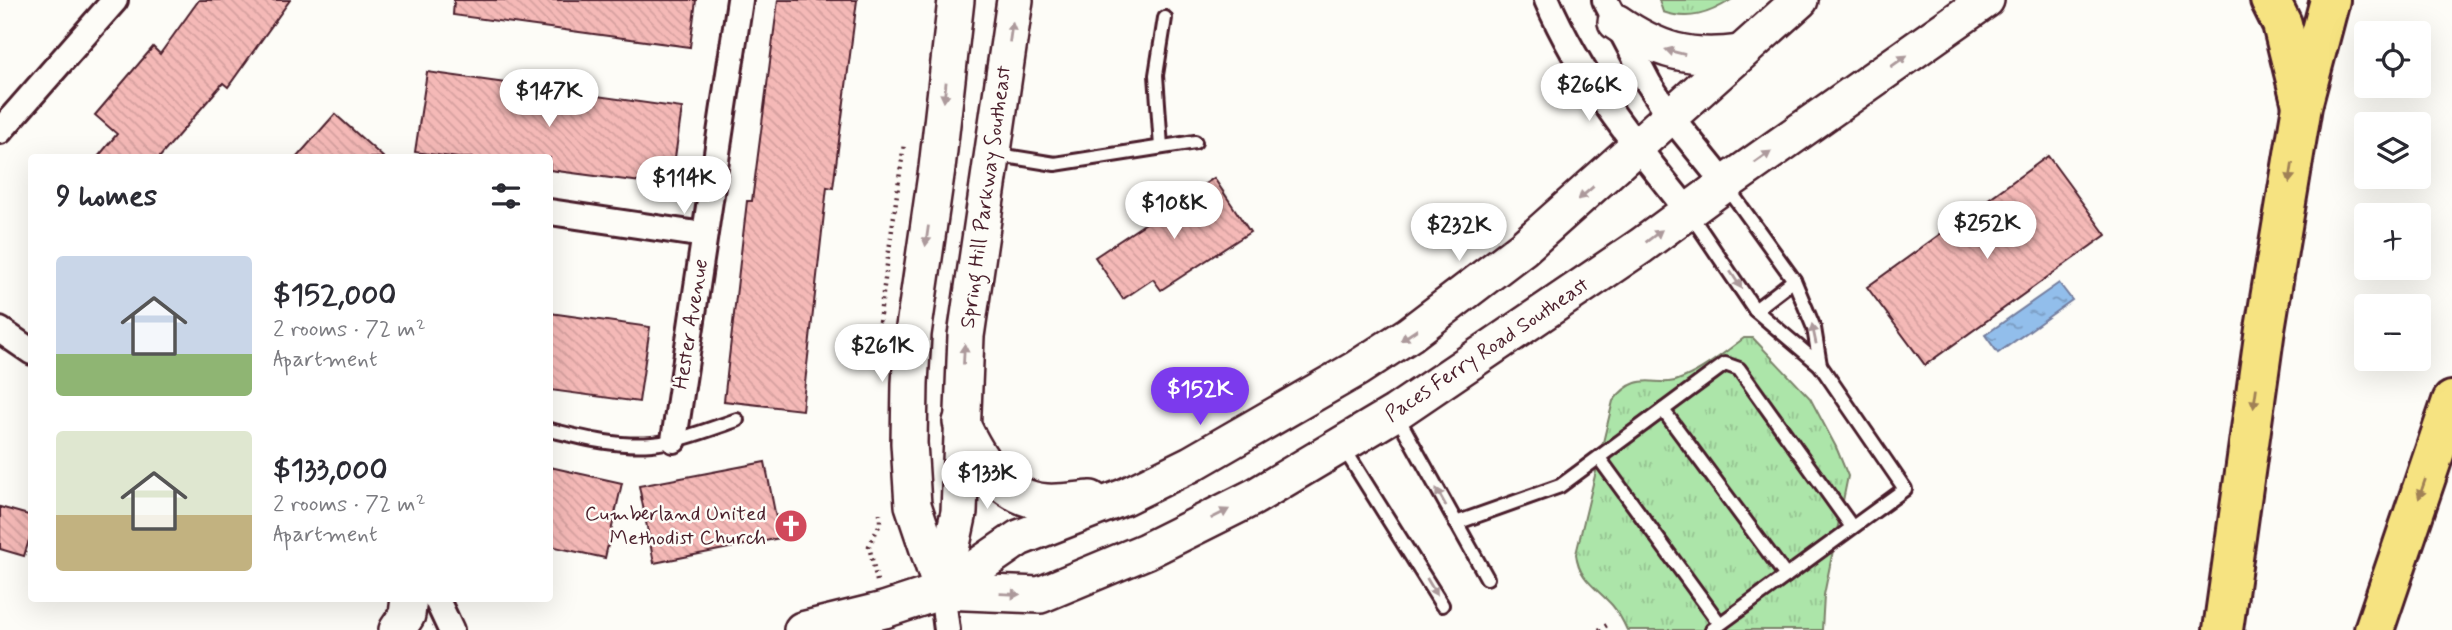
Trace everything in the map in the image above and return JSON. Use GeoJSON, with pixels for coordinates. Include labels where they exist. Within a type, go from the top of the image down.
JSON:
{"type":"FeatureCollection","features":[{"type":"Feature","properties":{"kind":"highway"},"geometry":{"type":"LineString","coordinates":[[2270,0],[2282,24],[2302,106]]}},
{"type":"Feature","properties":{"kind":"highway"},"geometry":{"type":"LineString","coordinates":[[2222,630],[2265,329],[2302,106],[2330,0]]}},
{"type":"Feature","properties":{"kind":"highway"},"geometry":{"type":"LineString","coordinates":[[2375,630],[2452,401]]}},
{"type":"Feature","properties":{"kind":"main road"},"geometry":{"type":"LineString","coordinates":[[942,591],[913,505],[909,443],[910,395],[913,334],[937,168],[956,0]]}},
{"type":"Feature","properties":{"kind":"main road","name":"Spring Hill Parkway Southeast"},"geometry":{"type":"LineString","coordinates":[[942,591],[959,512],[965,336],[1016,0]]}},
{"type":"Feature","properties":{"kind":"main road","name":"Paces Ferry Road Southeast"},"geometry":{"type":"LineString","coordinates":[[802,630],[884,610],[942,591],[1019,538],[1124,497],[1191,464],[1300,403],[1410,334],[1523,248],[1800,0]]}},
{"type":"Feature","properties":{"kind":"main road","name":"Paces Ferry Road Southeast"},"geometry":{"type":"LineString","coordinates":[[942,591],[1040,595],[1146,551],[1254,497],[1343,447],[1641,246],[1986,0]]}},
{"type":"Feature","properties":{"kind":"main road"},"geometry":{"type":"LineString","coordinates":[[1610,11],[1639,38],[1677,54],[1699,57],[1740,54]]}},
{"type":"Feature","properties":{"kind":"main road"},"geometry":{"type":"LineString","coordinates":[[961,422],[975,453],[987,468],[1016,494],[1046,502],[1124,497]]}},
{"type":"Feature","properties":{"kind":"main road"},"geometry":{"type":"LineString","coordinates":[[397,630],[407,615],[409,602]]}},
{"type":"Feature","properties":{"kind":"street"},"geometry":{"type":"LineString","coordinates":[[0,131],[115,0]]}},
{"type":"Feature","properties":{"kind":"street","name":"Hester Avenue"},"geometry":{"type":"LineString","coordinates":[[674,440],[740,0]]}},
{"type":"Feature","properties":{"kind":"street"},"geometry":{"type":"LineString","coordinates":[[1547,0],[1567,43],[1610,113],[1688,211]]}},
{"type":"Feature","properties":{"kind":"street"},"geometry":{"type":"LineString","coordinates":[[1610,11],[1649,84],[1671,117],[1725,184]]}},
{"type":"Feature","properties":{"kind":"street"},"geometry":{"type":"LineString","coordinates":[[553,212],[704,235]]}},
{"type":"Feature","properties":{"kind":"street"},"geometry":{"type":"LineString","coordinates":[[0,330],[28,349]]}},
{"type":"Feature","properties":{"kind":"street"},"geometry":{"type":"LineString","coordinates":[[942,591],[947,630]]}},
{"type":"Feature","properties":{"kind":"street"},"geometry":{"type":"LineString","coordinates":[[438,602],[451,630]]}},
{"type":"Feature","properties":{"kind":"lane"},"geometry":{"type":"LineString","coordinates":[[1161,147],[1156,75],[1165,18]]}},
{"type":"Feature","properties":{"kind":"lane"},"geometry":{"type":"LineString","coordinates":[[993,154],[1055,164],[1195,142]]}},
{"type":"Feature","properties":{"kind":"lane"},"geometry":{"type":"LineString","coordinates":[[1725,184],[1794,280],[1814,328],[1820,365]]}},
{"type":"Feature","properties":{"kind":"lane"},"geometry":{"type":"LineString","coordinates":[[1599,458],[1716,627],[1905,489],[1820,365],[1755,310],[1688,211]]}},
{"type":"Feature","properties":{"kind":"lane"},"geometry":{"type":"LineString","coordinates":[[1755,310],[1794,280]]}},
{"type":"Feature","properties":{"kind":"lane"},"geometry":{"type":"LineString","coordinates":[[1456,523],[1560,486],[1725,364],[1740,369],[1852,527]]}},
{"type":"Feature","properties":{"kind":"lane"},"geometry":{"type":"LineString","coordinates":[[1663,410],[1786,576]]}},
{"type":"Feature","properties":{"kind":"lane"},"geometry":{"type":"LineString","coordinates":[[1395,414],[1487,578]]}},
{"type":"Feature","properties":{"kind":"lane"},"geometry":{"type":"LineString","coordinates":[[553,431],[626,444],[653,443],[674,440],[737,421]]}},
{"type":"Feature","properties":{"kind":"lane"},"geometry":{"type":"LineString","coordinates":[[1343,447],[1443,605]]}},
{"type":"Feature","properties":{"kind":"path"},"geometry":{"type":"LineString","coordinates":[[1599,630],[1608,625]]}},
{"type":"Feature","properties":{"kind":"green space"},"geometry":{"type":"Polygon","coordinates":[[[1659,0],[1731,0],[1699,15],[1682,16],[1663,12],[1659,0]]]}},
{"type":"Feature","properties":{"kind":"green space"},"geometry":{"type":"Polygon","coordinates":[[[1744,338],[1753,338],[1810,398],[1848,476],[1824,595],[1822,630],[1627,630],[1614,608],[1584,577],[1576,554],[1613,401],[1632,384],[1674,381],[1691,374],[1744,338]]]}},
{"type":"Feature","properties":{"kind":"water"},"geometry":{"type":"Polygon","coordinates":[[[2059,283],[2072,300],[1998,353],[1985,335],[2059,283]]]}},
{"type":"Feature","properties":{"kind":"building"},"geometry":{"type":"Polygon","coordinates":[[[199,0],[290,0],[228,87],[223,83],[162,154],[100,154],[117,134],[95,115],[153,47],[160,54],[199,0]]]}},
{"type":"Feature","properties":{"kind":"building"},"geometry":{"type":"Polygon","coordinates":[[[454,0],[696,0],[690,47],[453,15],[454,0]]]}},
{"type":"Feature","properties":{"kind":"building"},"geometry":{"type":"Polygon","coordinates":[[[778,0],[857,0],[833,188],[827,187],[802,410],[724,401],[747,201],[752,201],[778,0]]]}},
{"type":"Feature","properties":{"kind":"building"},"geometry":{"type":"Polygon","coordinates":[[[427,72],[682,108],[671,186],[553,170],[553,154],[415,152],[427,72]]]}},
{"type":"Feature","properties":{"kind":"building"},"geometry":{"type":"Polygon","coordinates":[[[335,114],[380,154],[300,154],[335,114]]]}},
{"type":"Feature","properties":{"kind":"building"},"geometry":{"type":"Polygon","coordinates":[[[2048,156],[2106,235],[1925,365],[1867,287],[2048,156]]]}},
{"type":"Feature","properties":{"kind":"building"},"geometry":{"type":"Polygon","coordinates":[[[1214,178],[1250,232],[1161,290],[1153,279],[1123,299],[1095,257],[1214,178]]]}},
{"type":"Feature","properties":{"kind":"building"},"geometry":{"type":"Polygon","coordinates":[[[553,313],[650,327],[639,402],[553,390],[553,313]]]}},
{"type":"Feature","properties":{"kind":"building"},"geometry":{"type":"Polygon","coordinates":[[[765,462],[780,538],[654,563],[639,486],[765,462]]]}},
{"type":"Feature","properties":{"kind":"building"},"geometry":{"type":"Polygon","coordinates":[[[553,468],[622,483],[605,558],[553,547],[553,468]]]}},
{"type":"Feature","properties":{"kind":"building"},"geometry":{"type":"Polygon","coordinates":[[[0,507],[28,515],[28,544],[24,556],[0,549],[0,507]]]}},
{"type":"Feature","properties":{"kind":"place","name":"Cumberland United Methodist Church"},"geometry":{"type":"Point","coordinates":[791,526]}}]}
